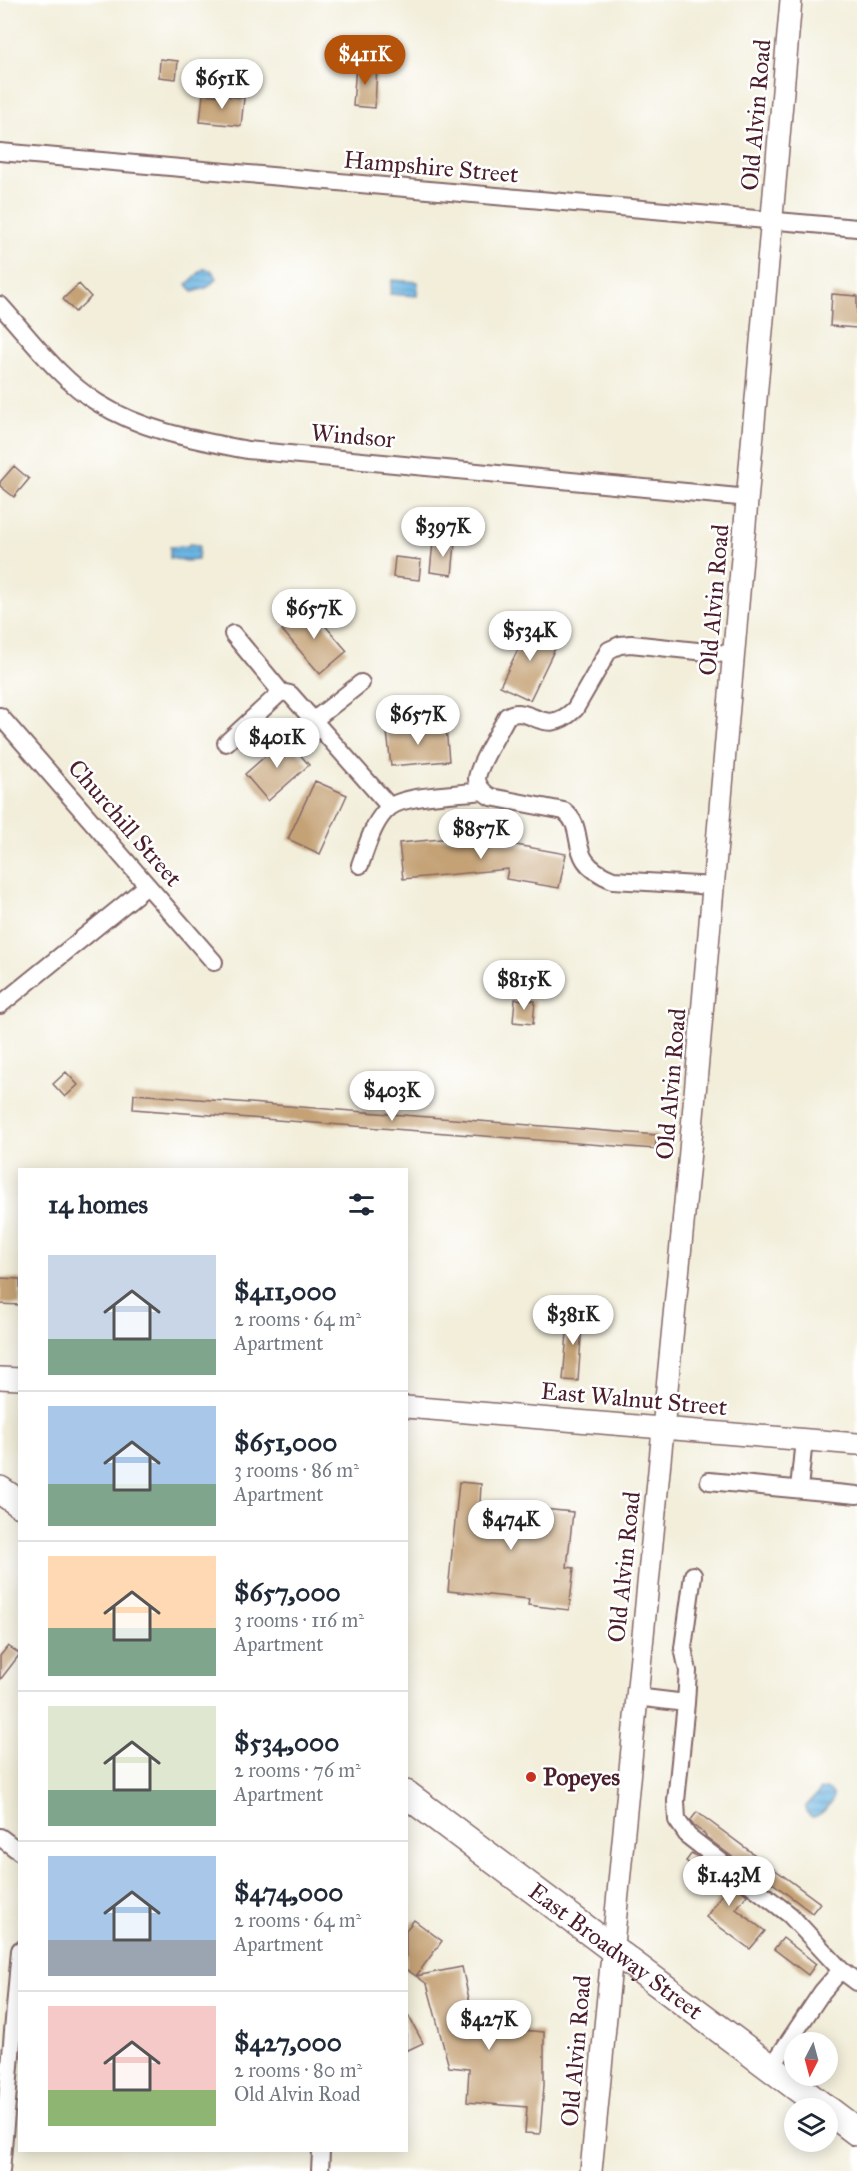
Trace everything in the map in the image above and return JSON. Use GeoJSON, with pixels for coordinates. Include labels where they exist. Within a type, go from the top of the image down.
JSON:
{"type":"FeatureCollection","features":[{"type":"Feature","properties":{"kind":"main road"},"geometry":{"type":"LineString","coordinates":[[0,1490],[18,1503]]}},
{"type":"Feature","properties":{"kind":"main road","name":"East Broadway Street"},"geometry":{"type":"LineString","coordinates":[[408,1796],[811,2098]]}},
{"type":"Feature","properties":{"kind":"main road","name":"East Broadway Street"},"geometry":{"type":"LineString","coordinates":[[838,2118],[857,2132]]}},
{"type":"Feature","properties":{"kind":"street","name":"Old Alvin Road"},"geometry":{"type":"LineString","coordinates":[[591,2171],[714,886],[791,0]]}},
{"type":"Feature","properties":{"kind":"street","name":"Hampshire Street"},"geometry":{"type":"LineString","coordinates":[[0,152],[857,228]]}},
{"type":"Feature","properties":{"kind":"street","name":"Windsor"},"geometry":{"type":"LineString","coordinates":[[0,305],[63,375],[97,403],[151,428],[191,439],[247,450],[749,498]]}},
{"type":"Feature","properties":{"kind":"street"},"geometry":{"type":"LineString","coordinates":[[233,634],[281,692],[290,694],[390,807]]}},
{"type":"Feature","properties":{"kind":"street"},"geometry":{"type":"LineString","coordinates":[[714,886],[613,880],[601,875],[587,865],[581,856],[573,823],[564,811],[491,797],[482,791],[477,780],[479,770],[507,716],[521,713],[550,723],[569,715],[575,709],[609,650],[620,645],[631,644],[735,655]]}},
{"type":"Feature","properties":{"kind":"street"},"geometry":{"type":"LineString","coordinates":[[314,720],[361,683]]}},
{"type":"Feature","properties":{"kind":"street"},"geometry":{"type":"LineString","coordinates":[[226,743],[281,692]]}},
{"type":"Feature","properties":{"kind":"street","name":"Churchill Street"},"geometry":{"type":"LineString","coordinates":[[0,716],[214,962]]}},
{"type":"Feature","properties":{"kind":"street"},"geometry":{"type":"LineString","coordinates":[[360,865],[378,822],[390,807],[406,800],[482,791]]}},
{"type":"Feature","properties":{"kind":"street"},"geometry":{"type":"LineString","coordinates":[[0,1005],[147,886]]}},
{"type":"Feature","properties":{"kind":"street"},"geometry":{"type":"LineString","coordinates":[[0,1378],[18,1379]]}},
{"type":"Feature","properties":{"kind":"street","name":"East Walnut Street"},"geometry":{"type":"LineString","coordinates":[[408,1407],[857,1444]]}},
{"type":"Feature","properties":{"kind":"street"},"geometry":{"type":"LineString","coordinates":[[799,1489],[804,1439]]}},
{"type":"Feature","properties":{"kind":"street"},"geometry":{"type":"LineString","coordinates":[[709,1481],[857,1495]]}},
{"type":"Feature","properties":{"kind":"street"},"geometry":{"type":"LineString","coordinates":[[693,1575],[682,1648],[688,1671],[676,1801],[677,1820],[688,1836],[790,1915],[840,1970],[857,1982]]}},
{"type":"Feature","properties":{"kind":"street"},"geometry":{"type":"LineString","coordinates":[[636,1697],[686,1702]]}},
{"type":"Feature","properties":{"kind":"street"},"geometry":{"type":"LineString","coordinates":[[0,1837],[18,1850]]}},
{"type":"Feature","properties":{"kind":"street"},"geometry":{"type":"LineString","coordinates":[[771,2068],[822,1992],[840,1970]]}},
{"type":"Feature","properties":{"kind":"street"},"geometry":{"type":"LineString","coordinates":[[1,2171],[18,1973]]}},
{"type":"Feature","properties":{"kind":"street"},"geometry":{"type":"LineString","coordinates":[[320,2171],[321,2152]]}},
{"type":"Feature","properties":{"kind":"water"},"geometry":{"type":"Polygon","coordinates":[[[203,269],[211,270],[217,278],[208,287],[193,292],[187,284],[203,269]]]}},
{"type":"Feature","properties":{"kind":"water"},"geometry":{"type":"Polygon","coordinates":[[[392,280],[418,282],[417,296],[390,294],[392,280]]]}},
{"type":"Feature","properties":{"kind":"water"},"geometry":{"type":"Polygon","coordinates":[[[189,544],[199,545],[198,560],[170,558],[170,547],[188,546],[189,544]]]}},
{"type":"Feature","properties":{"kind":"water"},"geometry":{"type":"Polygon","coordinates":[[[826,1789],[833,1794],[833,1798],[823,1812],[812,1817],[806,1812],[806,1806],[821,1790],[826,1789]]]}},
{"type":"Feature","properties":{"kind":"building"},"geometry":{"type":"Polygon","coordinates":[[[160,59],[178,61],[176,79],[159,77],[160,59]]]}},
{"type":"Feature","properties":{"kind":"building"},"geometry":{"type":"Polygon","coordinates":[[[356,64],[377,65],[375,108],[353,106],[356,64]]]}},
{"type":"Feature","properties":{"kind":"building"},"geometry":{"type":"Polygon","coordinates":[[[203,94],[244,98],[241,126],[200,122],[203,94]]]}},
{"type":"Feature","properties":{"kind":"building"},"geometry":{"type":"Polygon","coordinates":[[[79,284],[91,297],[75,312],[63,299],[79,284]]]}},
{"type":"Feature","properties":{"kind":"building"},"geometry":{"type":"Polygon","coordinates":[[[832,294],[857,296],[857,328],[830,326],[832,294]]]}},
{"type":"Feature","properties":{"kind":"building"},"geometry":{"type":"Polygon","coordinates":[[[14,466],[29,479],[14,497],[0,486],[0,482],[14,466]]]}},
{"type":"Feature","properties":{"kind":"building"},"geometry":{"type":"Polygon","coordinates":[[[433,542],[455,544],[452,575],[430,572],[433,542]]]}},
{"type":"Feature","properties":{"kind":"building"},"geometry":{"type":"Polygon","coordinates":[[[395,557],[421,560],[419,580],[393,577],[395,557]]]}},
{"type":"Feature","properties":{"kind":"building"},"geometry":{"type":"Polygon","coordinates":[[[309,607],[347,651],[320,674],[282,630],[309,607]]]}},
{"type":"Feature","properties":{"kind":"building"},"geometry":{"type":"Polygon","coordinates":[[[531,623],[560,638],[530,700],[500,686],[531,623]]]}},
{"type":"Feature","properties":{"kind":"building"},"geometry":{"type":"Polygon","coordinates":[[[446,727],[449,761],[391,766],[387,732],[446,727]]]}},
{"type":"Feature","properties":{"kind":"building"},"geometry":{"type":"Polygon","coordinates":[[[286,738],[309,765],[268,801],[245,774],[286,738]]]}},
{"type":"Feature","properties":{"kind":"building"},"geometry":{"type":"Polygon","coordinates":[[[315,781],[347,795],[320,854],[288,839],[315,781]]]}},
{"type":"Feature","properties":{"kind":"building"},"geometry":{"type":"Polygon","coordinates":[[[494,834],[494,841],[566,854],[559,888],[506,879],[508,869],[403,879],[399,843],[494,834]]]}},
{"type":"Feature","properties":{"kind":"building"},"geometry":{"type":"Polygon","coordinates":[[[515,999],[535,1001],[533,1024],[513,1022],[515,999]]]}},
{"type":"Feature","properties":{"kind":"building"},"geometry":{"type":"Polygon","coordinates":[[[66,1072],[78,1085],[65,1097],[53,1084],[66,1072]]]}},
{"type":"Feature","properties":{"kind":"building"},"geometry":{"type":"Polygon","coordinates":[[[134,1094],[657,1135],[655,1149],[133,1109],[134,1094]]]}},
{"type":"Feature","properties":{"kind":"building"},"geometry":{"type":"Polygon","coordinates":[[[0,1278],[18,1279],[18,1305],[0,1304],[0,1278]]]}},
{"type":"Feature","properties":{"kind":"building"},"geometry":{"type":"Polygon","coordinates":[[[569,1310],[583,1311],[578,1381],[563,1380],[569,1310]]]}},
{"type":"Feature","properties":{"kind":"building"},"geometry":{"type":"Polygon","coordinates":[[[459,1482],[481,1484],[480,1503],[573,1512],[567,1567],[574,1568],[569,1610],[528,1605],[529,1599],[448,1591],[459,1482]]]}},
{"type":"Feature","properties":{"kind":"building"},"geometry":{"type":"Polygon","coordinates":[[[8,1646],[18,1653],[18,1657],[0,1680],[0,1656],[8,1646]]]}},
{"type":"Feature","properties":{"kind":"building"},"geometry":{"type":"Polygon","coordinates":[[[697,1812],[820,1903],[812,1913],[762,1875],[760,1878],[705,1836],[690,1821],[697,1812]]]}},
{"type":"Feature","properties":{"kind":"building"},"geometry":{"type":"Polygon","coordinates":[[[692,1853],[747,1895],[736,1909],[765,1931],[750,1949],[706,1917],[725,1890],[686,1861],[692,1853]]]}},
{"type":"Feature","properties":{"kind":"building"},"geometry":{"type":"Polygon","coordinates":[[[414,1920],[442,1941],[416,1976],[408,1970],[408,1928],[414,1920]]]}},
{"type":"Feature","properties":{"kind":"building"},"geometry":{"type":"Polygon","coordinates":[[[783,1938],[816,1964],[808,1975],[774,1949],[783,1938]]]}},
{"type":"Feature","properties":{"kind":"building"},"geometry":{"type":"Polygon","coordinates":[[[462,1967],[475,2026],[544,2032],[544,2085],[540,2134],[525,2133],[527,2107],[467,2102],[469,2069],[449,2067],[427,1984],[416,1976],[462,1967]]]}},
{"type":"Feature","properties":{"kind":"building"},"geometry":{"type":"Polygon","coordinates":[[[408,2015],[423,2043],[408,2050],[408,2015]]]}},
{"type":"Feature","properties":{"kind":"place","name":"Popeyes"},"geometry":{"type":"Point","coordinates":[531,1777]}}]}
